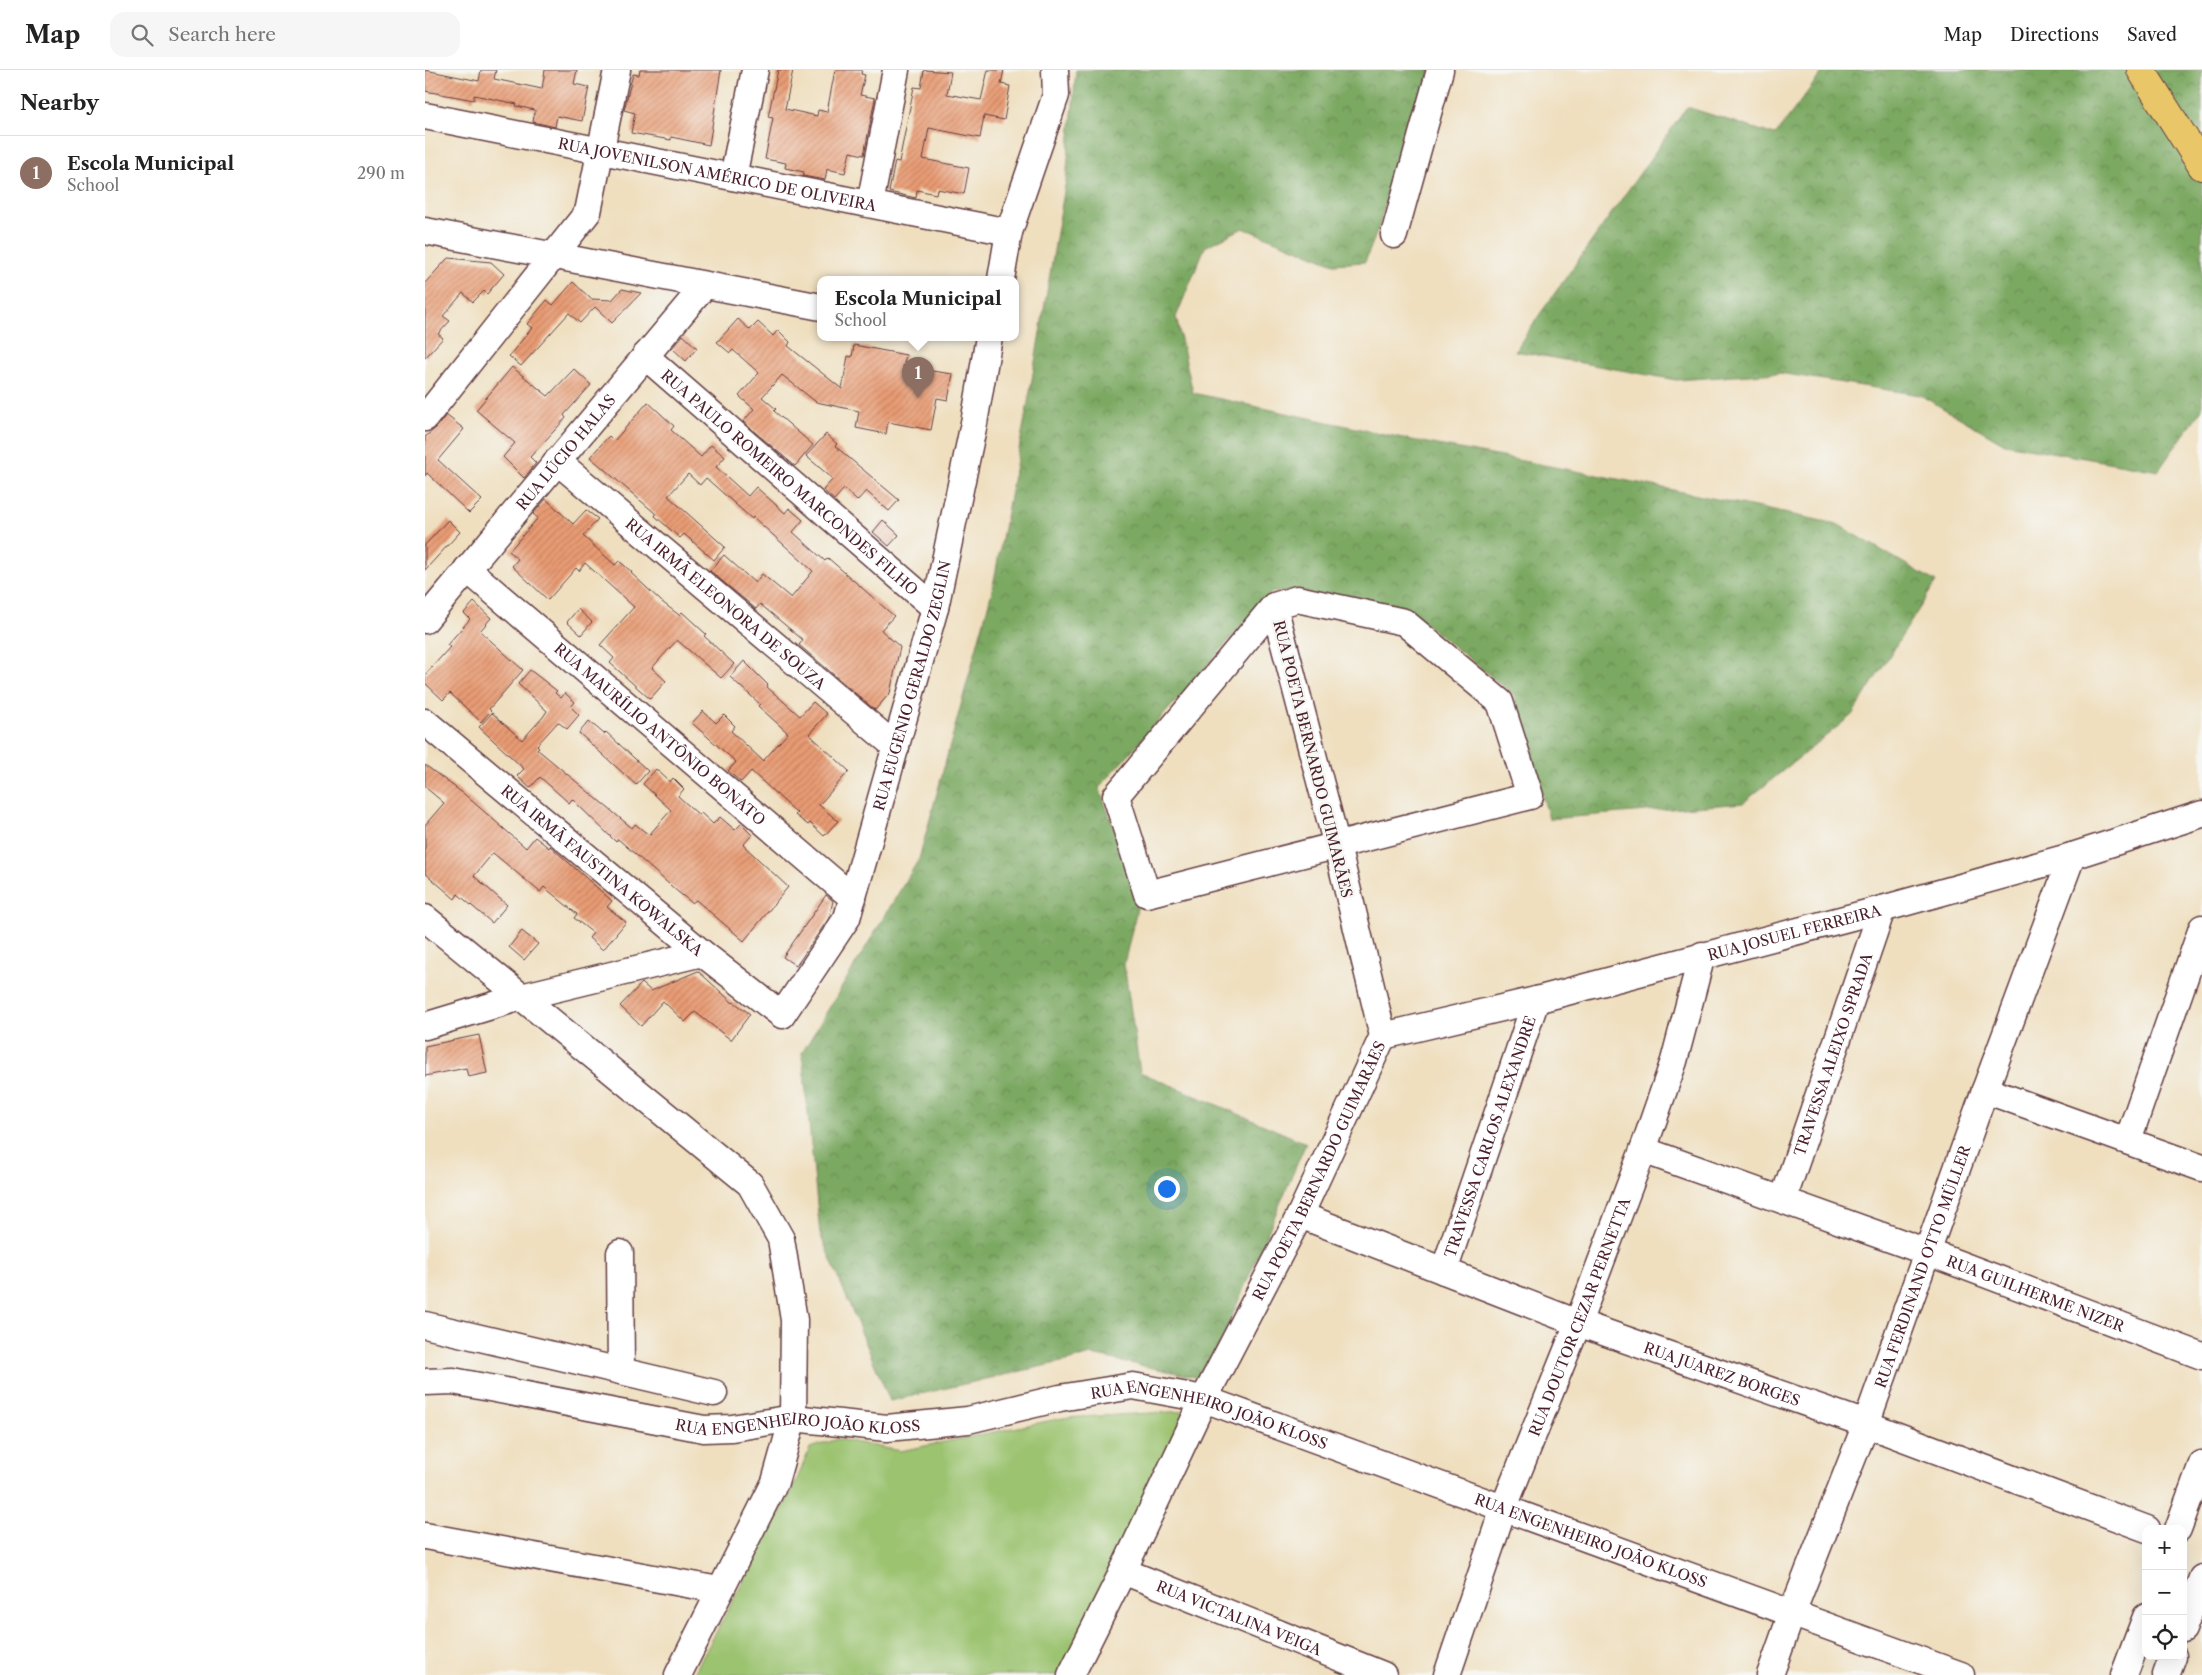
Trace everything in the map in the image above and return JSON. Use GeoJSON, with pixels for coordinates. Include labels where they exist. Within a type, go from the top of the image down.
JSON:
{"type":"FeatureCollection","features":[{"type":"Feature","properties":{"kind":"main road"},"geometry":{"type":"LineString","coordinates":[[2141,70],[2202,166]]}},
{"type":"Feature","properties":{"kind":"street"},"geometry":{"type":"LineString","coordinates":[[425,418],[588,212],[617,70]]}},
{"type":"Feature","properties":{"kind":"street"},"geometry":{"type":"LineString","coordinates":[[733,177],[755,70]]}},
{"type":"Feature","properties":{"kind":"street"},"geometry":{"type":"LineString","coordinates":[[870,204],[896,70]]}},
{"type":"Feature","properties":{"kind":"street"},"geometry":{"type":"LineString","coordinates":[[1002,276],[1009,232],[1056,95],[1055,70]]}},
{"type":"Feature","properties":{"kind":"street"},"geometry":{"type":"LineString","coordinates":[[1394,235],[1440,70]]}},
{"type":"Feature","properties":{"kind":"street","name":"RUA JOVENILSON AMÉRICO DE OLIVEIRA"},"geometry":{"type":"LineString","coordinates":[[425,116],[1009,232]]}},
{"type":"Feature","properties":{"kind":"street"},"geometry":{"type":"LineString","coordinates":[[425,231],[817,306]]}},
{"type":"Feature","properties":{"kind":"street","name":"RUA LÚCIO HALAS"},"geometry":{"type":"LineString","coordinates":[[425,620],[705,285]]}},
{"type":"Feature","properties":{"kind":"street","name":"RUA EUGENIO GERALDO ZEGLIN"},"geometry":{"type":"LineString","coordinates":[[782,1015],[847,918],[853,898],[935,608],[974,423],[984,341]]}},
{"type":"Feature","properties":{"kind":"street","name":"RUA PAULO ROMEIRO MARCONDES FILHO"},"geometry":{"type":"LineString","coordinates":[[645,356],[935,608]]}},
{"type":"Feature","properties":{"kind":"street","name":"RUA IRMÃ ELEONORA DE SOUZA"},"geometry":{"type":"LineString","coordinates":[[557,461],[896,747]]}},
{"type":"Feature","properties":{"kind":"street","name":"RUA MAURÍLIO ANTÔNIO BONATO"},"geometry":{"type":"LineString","coordinates":[[467,569],[853,898]]}},
{"type":"Feature","properties":{"kind":"street"},"geometry":{"type":"LineString","coordinates":[[1297,600],[1404,622],[1500,702],[1530,796],[1147,894],[1116,796],[1274,606],[1297,600]]}},
{"type":"Feature","properties":{"kind":"street","name":"RUA POETA BERNARDO GUIMARÃES"},"geometry":{"type":"LineString","coordinates":[[1071,1675],[1123,1571],[1204,1399],[1299,1215],[1383,1036],[1337,846],[1274,606]]}},
{"type":"Feature","properties":{"kind":"street","name":"RUA IRMÃ FAUSTINA KOWALSKA"},"geometry":{"type":"LineString","coordinates":[[425,722],[702,953],[782,1015]]}},
{"type":"Feature","properties":{"kind":"street","name":"RUA JOSUEL FERREIRA"},"geometry":{"type":"LineString","coordinates":[[1383,1036],[1535,1000],[1881,910],[2073,856],[2202,814]]}},
{"type":"Feature","properties":{"kind":"street","name":"RUA FERDINAND OTTO MÜLLER"},"geometry":{"type":"LineString","coordinates":[[1770,1675],[1792,1613],[1866,1424],[1985,1090],[2073,856]]}},
{"type":"Feature","properties":{"kind":"street","name":"TRAVESSA ALEIXO SPRADA"},"geometry":{"type":"LineString","coordinates":[[1783,1200],[1881,910]]}},
{"type":"Feature","properties":{"kind":"street"},"geometry":{"type":"LineString","coordinates":[[425,918],[750,1184],[781,1239],[794,1320],[793,1418],[775,1482],[719,1590],[678,1675]]}},
{"type":"Feature","properties":{"kind":"street"},"geometry":{"type":"LineString","coordinates":[[2128,1140],[2202,928]]}},
{"type":"Feature","properties":{"kind":"street"},"geometry":{"type":"LineString","coordinates":[[425,1026],[521,997],[702,953]]}},
{"type":"Feature","properties":{"kind":"street","name":"RUA DOUTOR CEZAR PERNETTA"},"geometry":{"type":"LineString","coordinates":[[1447,1675],[1504,1507],[1578,1323],[1643,1150],[1674,1061],[1703,955]]}},
{"type":"Feature","properties":{"kind":"street","name":"TRAVESSA CARLOS ALEXANDRE"},"geometry":{"type":"LineString","coordinates":[[1444,1271],[1535,1000]]}},
{"type":"Feature","properties":{"kind":"street"},"geometry":{"type":"LineString","coordinates":[[1985,1090],[2202,1168]]}},
{"type":"Feature","properties":{"kind":"street","name":"RUA GUILHERME NIZER"},"geometry":{"type":"LineString","coordinates":[[1643,1150],[1927,1252],[2202,1356]]}},
{"type":"Feature","properties":{"kind":"street","name":"RUA JUAREZ BORGES"},"geometry":{"type":"LineString","coordinates":[[1299,1215],[1578,1323],[1866,1424],[2142,1527]]}},
{"type":"Feature","properties":{"kind":"street"},"geometry":{"type":"LineString","coordinates":[[620,1253],[621,1371]]}},
{"type":"Feature","properties":{"kind":"street","name":"RUA ENGENHEIRO JOÃO KLOSS"},"geometry":{"type":"LineString","coordinates":[[425,1325],[714,1393]]}},
{"type":"Feature","properties":{"kind":"street","name":"RUA ENGENHEIRO JOÃO KLOSS"},"geometry":{"type":"LineString","coordinates":[[425,1382],[453,1381],[705,1429],[732,1428],[793,1418],[887,1428],[968,1420],[1060,1398],[1133,1386],[1204,1399],[1961,1675]]}},
{"type":"Feature","properties":{"kind":"street"},"geometry":{"type":"LineString","coordinates":[[2179,1525],[2202,1464]]}},
{"type":"Feature","properties":{"kind":"street"},"geometry":{"type":"LineString","coordinates":[[425,1536],[719,1590]]}},
{"type":"Feature","properties":{"kind":"street","name":"RUA VICTALINA VEIGA"},"geometry":{"type":"LineString","coordinates":[[1123,1571],[1383,1675]]}},
{"type":"Feature","properties":{"kind":"street"},"geometry":{"type":"LineString","coordinates":[[2187,1618],[2202,1578]]}},
{"type":"Feature","properties":{"kind":"street"},"geometry":{"type":"LineString","coordinates":[[2124,1675],[2142,1628]]}},
{"type":"Feature","properties":{"kind":"street"},"geometry":{"type":"LineString","coordinates":[[2166,1675],[2172,1660]]}},
{"type":"Feature","properties":{"kind":"green space"},"geometry":{"type":"Polygon","coordinates":[[[1076,70],[1431,70],[1422,100],[1401,147],[1378,229],[1365,262],[1334,264],[1243,228],[1205,247],[1176,317],[1193,393],[1412,440],[1644,484],[1837,524],[1936,582],[1852,715],[1743,803],[1549,819],[1514,695],[1405,607],[1273,591],[1099,788],[1140,896],[1124,964],[1140,1072],[1306,1143],[1205,1379],[1092,1355],[890,1401],[820,1234],[802,1053],[919,859],[992,591],[1029,397],[1066,180],[1076,70]]]}},
{"type":"Feature","properties":{"kind":"green space"},"geometry":{"type":"Polygon","coordinates":[[[1824,70],[2202,70],[2202,409],[2158,471],[2005,444],[1920,395],[1779,373],[1676,380],[1515,351],[1687,107],[1775,135],[1824,70]]]}},
{"type":"Feature","properties":{"kind":"green space"},"geometry":{"type":"Polygon","coordinates":[[[1187,1411],[1060,1675],[693,1675],[793,1489],[810,1448],[838,1439],[900,1451],[1063,1418],[1187,1411]]]}},
{"type":"Feature","properties":{"kind":"building"},"geometry":{"type":"Polygon","coordinates":[[[425,70],[479,81],[481,70],[496,70],[494,79],[542,89],[545,70],[577,70],[574,84],[589,87],[582,121],[557,116],[555,127],[533,122],[535,110],[516,106],[517,104],[474,95],[474,100],[425,91],[425,70]]]}},
{"type":"Feature","properties":{"kind":"building"},"geometry":{"type":"Polygon","coordinates":[[[640,70],[721,70],[709,145],[671,137],[671,140],[631,133],[635,113],[624,110],[633,74],[639,75],[640,70]]]}},
{"type":"Feature","properties":{"kind":"building"},"geometry":{"type":"Polygon","coordinates":[[[778,70],[793,70],[785,109],[817,116],[818,110],[827,112],[835,70],[862,70],[861,74],[865,75],[860,95],[875,98],[864,155],[850,152],[845,173],[827,169],[825,180],[803,176],[804,172],[785,168],[786,163],[765,159],[773,118],[768,117],[778,70]]]}},
{"type":"Feature","properties":{"kind":"building"},"geometry":{"type":"Polygon","coordinates":[[[924,70],[951,72],[947,94],[981,100],[988,70],[1004,70],[1001,84],[1010,86],[1004,120],[984,116],[980,138],[929,128],[923,159],[969,168],[964,194],[937,189],[936,194],[917,190],[916,198],[889,192],[895,161],[899,162],[914,87],[921,88],[924,70]]]}},
{"type":"Feature","properties":{"kind":"building"},"geometry":{"type":"Polygon","coordinates":[[[448,258],[491,262],[504,274],[487,294],[484,291],[473,302],[463,293],[443,316],[450,321],[438,334],[443,338],[425,358],[425,283],[448,258]]]}},
{"type":"Feature","properties":{"kind":"building"},"geometry":{"type":"Polygon","coordinates":[[[573,282],[591,299],[612,300],[622,289],[641,293],[612,323],[595,307],[580,323],[569,313],[521,366],[509,356],[532,328],[527,324],[547,300],[553,305],[573,282]]]}},
{"type":"Feature","properties":{"kind":"building"},"geometry":{"type":"Polygon","coordinates":[[[738,319],[750,330],[758,322],[773,336],[778,330],[790,342],[788,346],[842,389],[848,356],[852,357],[854,345],[906,355],[903,367],[953,374],[948,400],[937,398],[931,430],[888,422],[886,434],[856,428],[859,411],[816,402],[782,375],[762,397],[776,409],[774,411],[813,445],[795,466],[743,422],[754,409],[739,396],[759,373],[733,350],[730,353],[717,342],[738,319]]]}},
{"type":"Feature","properties":{"kind":"building"},"geometry":{"type":"Polygon","coordinates":[[[683,335],[697,348],[686,361],[672,348],[683,335]]]}},
{"type":"Feature","properties":{"kind":"building"},"geometry":{"type":"Polygon","coordinates":[[[512,367],[548,396],[574,369],[591,385],[564,415],[566,418],[530,457],[536,463],[524,478],[503,457],[515,443],[476,410],[512,367]]]}},
{"type":"Feature","properties":{"kind":"building"},"geometry":{"type":"Polygon","coordinates":[[[648,402],[674,426],[671,430],[701,457],[711,445],[725,457],[716,467],[748,496],[756,487],[785,513],[789,508],[803,520],[793,532],[825,561],[828,558],[894,616],[881,630],[900,647],[890,693],[875,710],[799,645],[803,640],[760,604],[756,609],[710,571],[724,555],[755,583],[762,574],[791,598],[813,571],[753,517],[752,519],[706,478],[700,485],[688,474],[668,496],[725,547],[714,560],[684,534],[680,538],[655,516],[656,514],[590,457],[609,436],[614,441],[648,402]]]}},
{"type":"Feature","properties":{"kind":"building"},"geometry":{"type":"Polygon","coordinates":[[[446,415],[464,429],[438,460],[482,500],[469,513],[427,473],[425,476],[425,437],[437,427],[446,415]]]}},
{"type":"Feature","properties":{"kind":"building"},"geometry":{"type":"Polygon","coordinates":[[[826,434],[837,444],[835,446],[899,500],[889,511],[866,491],[857,501],[844,489],[834,500],[823,490],[833,479],[806,456],[826,434]]]}},
{"type":"Feature","properties":{"kind":"building"},"geometry":{"type":"Polygon","coordinates":[[[546,499],[573,524],[586,510],[598,519],[583,536],[615,565],[619,561],[662,602],[679,615],[682,612],[706,634],[704,636],[734,664],[721,678],[677,640],[652,668],[666,681],[650,699],[610,663],[614,658],[600,645],[634,607],[585,563],[579,571],[576,568],[548,600],[512,566],[518,559],[509,551],[538,518],[533,514],[546,499]]]}},
{"type":"Feature","properties":{"kind":"building"},"geometry":{"type":"Polygon","coordinates":[[[448,520],[460,532],[425,570],[425,545],[448,520]]]}},
{"type":"Feature","properties":{"kind":"building"},"geometry":{"type":"Polygon","coordinates":[[[883,520],[899,535],[889,546],[873,532],[883,520]]]}},
{"type":"Feature","properties":{"kind":"building"},"geometry":{"type":"Polygon","coordinates":[[[474,602],[491,618],[480,631],[523,670],[489,709],[491,711],[481,722],[450,693],[443,700],[425,683],[425,675],[450,647],[447,645],[470,619],[464,613],[474,602]]]}},
{"type":"Feature","properties":{"kind":"building"},"geometry":{"type":"Polygon","coordinates":[[[578,609],[592,622],[581,635],[567,622],[578,609]]]}},
{"type":"Feature","properties":{"kind":"building"},"geometry":{"type":"Polygon","coordinates":[[[744,661],[768,685],[767,687],[800,716],[813,702],[827,714],[809,734],[849,771],[819,805],[838,821],[824,836],[810,823],[808,825],[795,815],[797,813],[751,771],[741,782],[728,771],[736,762],[692,723],[703,711],[716,723],[724,715],[735,726],[731,731],[763,761],[788,733],[730,677],[744,661]]]}},
{"type":"Feature","properties":{"kind":"building"},"geometry":{"type":"Polygon","coordinates":[[[530,670],[557,691],[555,693],[561,698],[565,693],[575,702],[571,707],[579,715],[567,729],[558,722],[537,745],[539,747],[537,749],[632,828],[635,824],[649,835],[671,810],[643,784],[656,769],[670,782],[673,778],[684,789],[678,796],[699,815],[701,813],[713,824],[720,817],[735,830],[741,824],[752,835],[743,845],[788,887],[744,941],[696,900],[692,903],[678,892],[618,839],[616,842],[572,799],[569,803],[540,777],[530,788],[517,776],[524,769],[479,727],[492,713],[522,740],[543,717],[547,711],[518,684],[530,670]]]}},
{"type":"Feature","properties":{"kind":"building"},"geometry":{"type":"Polygon","coordinates":[[[589,721],[604,734],[606,732],[648,771],[636,785],[579,733],[589,721]]]}},
{"type":"Feature","properties":{"kind":"building"},"geometry":{"type":"Polygon","coordinates":[[[425,765],[464,794],[526,848],[535,837],[549,848],[550,846],[612,901],[607,907],[626,922],[603,950],[589,938],[593,933],[574,918],[577,914],[544,887],[540,892],[493,853],[474,876],[507,905],[492,923],[458,894],[455,899],[425,873],[425,825],[444,803],[425,787],[425,765]]]}},
{"type":"Feature","properties":{"kind":"building"},"geometry":{"type":"Polygon","coordinates":[[[826,895],[833,901],[829,918],[796,966],[783,957],[826,895]]]}},
{"type":"Feature","properties":{"kind":"building"},"geometry":{"type":"Polygon","coordinates":[[[522,931],[538,944],[524,960],[509,947],[522,931]]]}},
{"type":"Feature","properties":{"kind":"building"},"geometry":{"type":"Polygon","coordinates":[[[698,971],[733,1003],[750,1014],[731,1040],[695,1012],[685,1022],[663,1001],[641,1026],[620,1006],[642,983],[651,991],[698,971]]]}},
{"type":"Feature","properties":{"kind":"building"},"geometry":{"type":"Polygon","coordinates":[[[479,1035],[487,1073],[468,1077],[466,1068],[425,1076],[425,1046],[479,1035]]]}},
{"type":"Feature","properties":{"kind":"place","name":"Escola Municipal"},"geometry":{"type":"Point","coordinates":[918,398]}}]}
